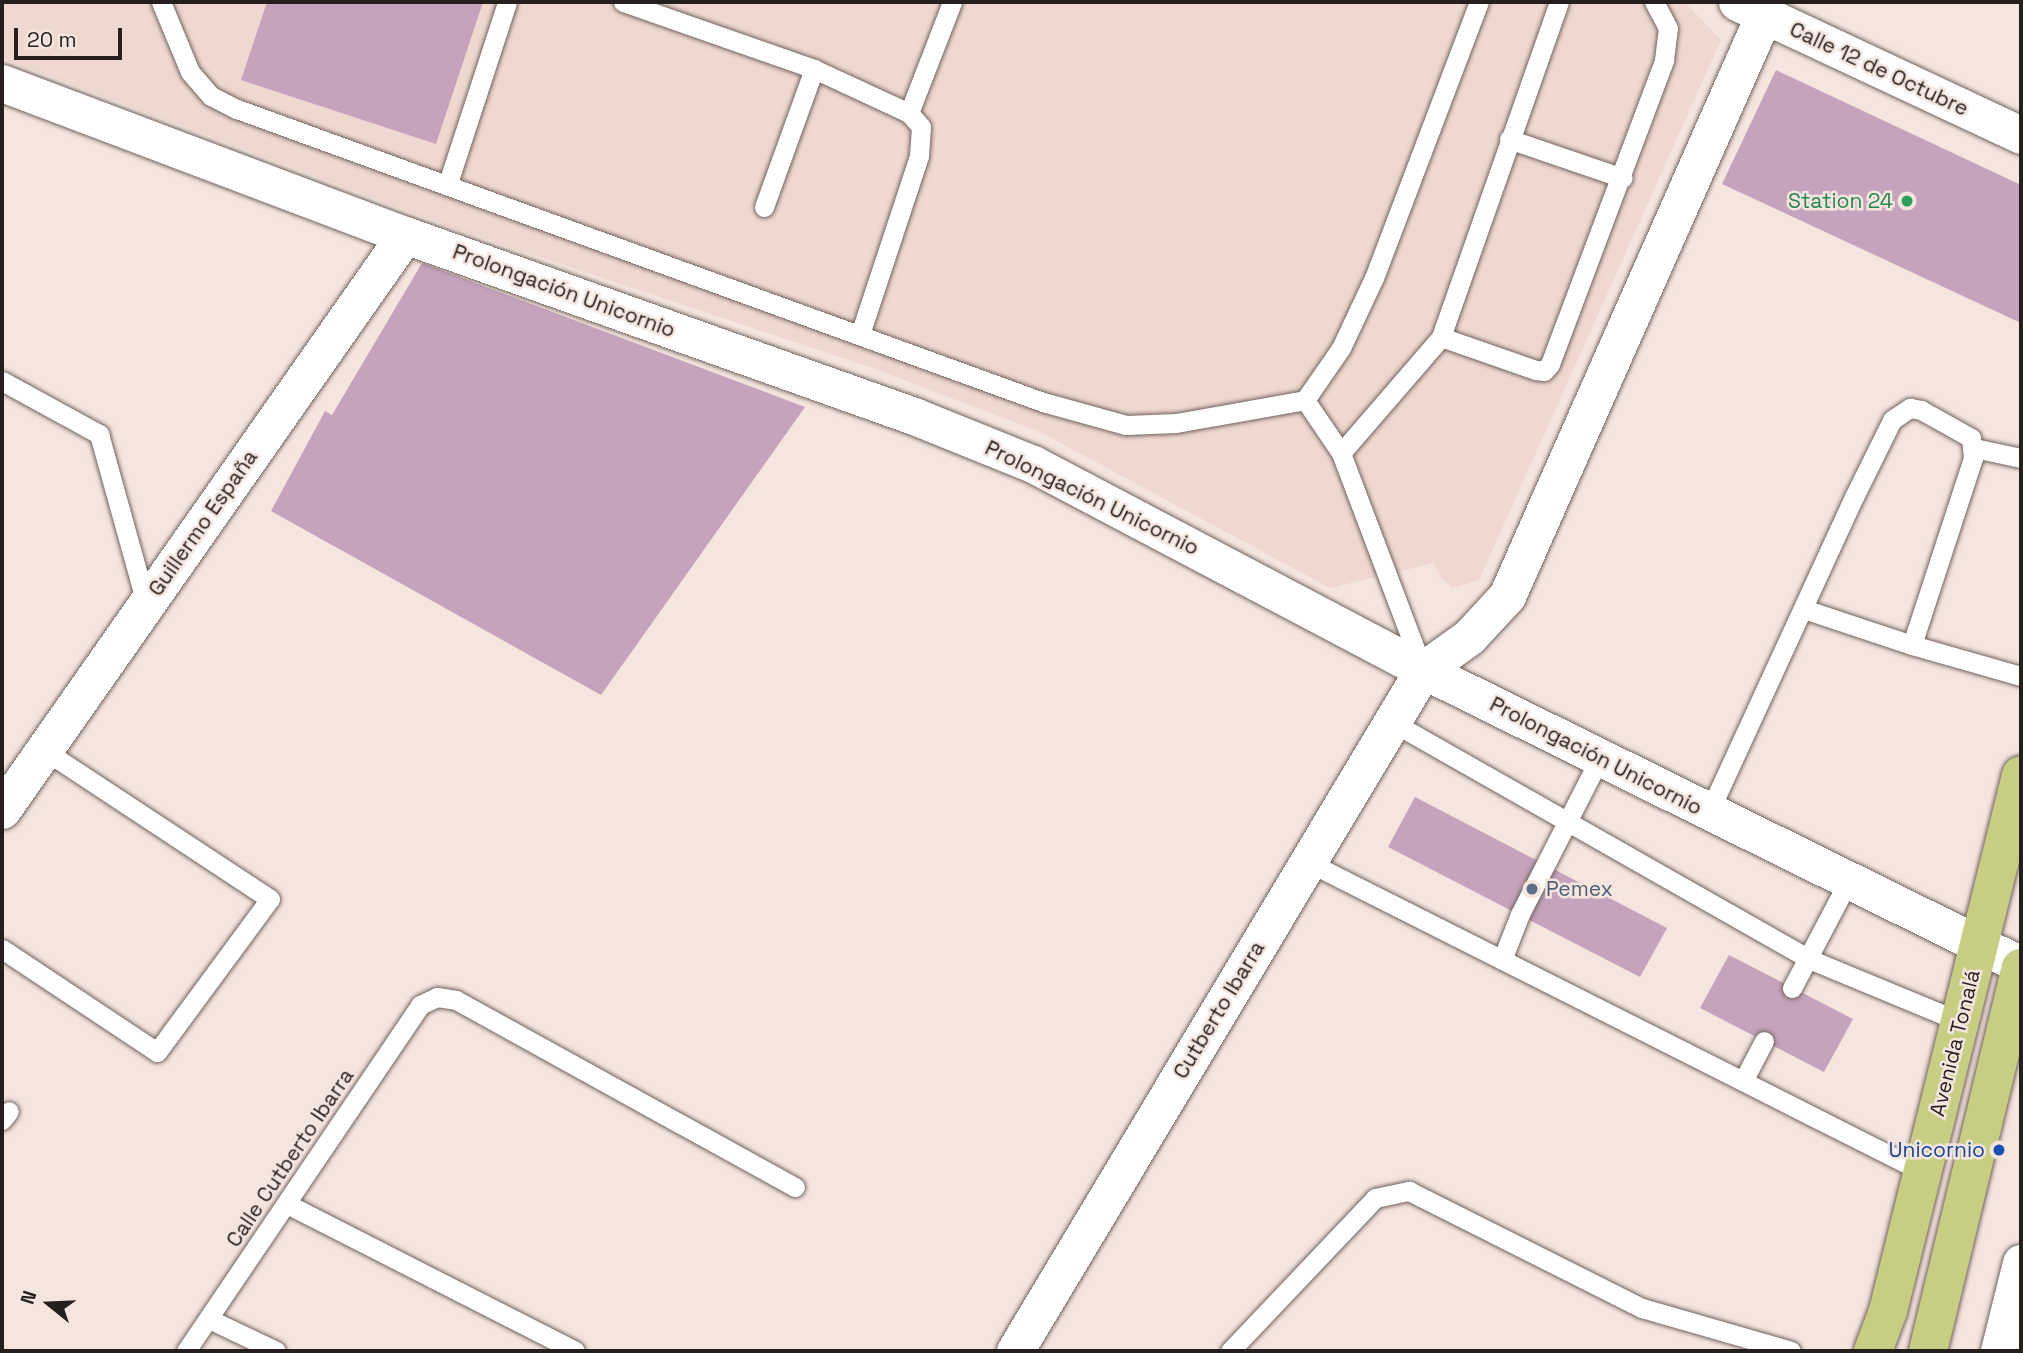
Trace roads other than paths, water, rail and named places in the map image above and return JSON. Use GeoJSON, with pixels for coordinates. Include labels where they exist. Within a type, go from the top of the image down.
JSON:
{"type":"FeatureCollection","features":[{"type":"Feature","properties":{"kind":"main road","name":"Avenida Tonalá"},"geometry":{"type":"LineString","coordinates":[[1873,1351],[1888,1311],[2021,775]]}},
{"type":"Feature","properties":{"kind":"main road"},"geometry":{"type":"LineString","coordinates":[[1928,1351],[2021,966]]}},
{"type":"Feature","properties":{"kind":"street","name":"Calle 12 de Octubre"},"geometry":{"type":"LineString","coordinates":[[1750,9],[2021,135]]}},
{"type":"Feature","properties":{"kind":"street"},"geometry":{"type":"LineString","coordinates":[[1423,670],[1469,637],[1507,596],[1750,9]]}},
{"type":"Feature","properties":{"kind":"street","name":"Prolongación Unicornio"},"geometry":{"type":"LineString","coordinates":[[2,83],[405,235],[914,416],[1033,464],[1423,670],[2021,966]]}},
{"type":"Feature","properties":{"kind":"street","name":"Guillermo España"},"geometry":{"type":"LineString","coordinates":[[2,810],[405,235]]}},
{"type":"Feature","properties":{"kind":"street","name":"Cutberto Ibarra"},"geometry":{"type":"LineString","coordinates":[[1015,1351],[1423,670]]}},
{"type":"Feature","properties":{"kind":"street"},"geometry":{"type":"LineString","coordinates":[[1999,1351],[2016,1313],[2021,1263]]}},
{"type":"Feature","properties":{"kind":"lane"},"geometry":{"type":"LineString","coordinates":[[161,2],[180,55],[211,96],[1043,402],[1126,425],[1177,423],[1304,400],[1357,316],[1479,2]]}},
{"type":"Feature","properties":{"kind":"lane"},"geometry":{"type":"LineString","coordinates":[[448,183],[507,2]]}},
{"type":"Feature","properties":{"kind":"lane"},"geometry":{"type":"LineString","coordinates":[[623,2],[814,69],[909,113],[921,127],[919,156],[860,334]]}},
{"type":"Feature","properties":{"kind":"lane"},"geometry":{"type":"LineString","coordinates":[[909,113],[952,2]]}},
{"type":"Feature","properties":{"kind":"lane"},"geometry":{"type":"LineString","coordinates":[[1341,453],[1441,337],[1559,2]]}},
{"type":"Feature","properties":{"kind":"lane"},"geometry":{"type":"LineString","coordinates":[[1441,337],[1544,371],[1553,357],[1623,178],[1667,47],[1668,28],[1654,2]]}},
{"type":"Feature","properties":{"kind":"lane"},"geometry":{"type":"LineString","coordinates":[[764,206],[814,69]]}},
{"type":"Feature","properties":{"kind":"lane"},"geometry":{"type":"LineString","coordinates":[[1509,139],[1623,178]]}},
{"type":"Feature","properties":{"kind":"lane"},"geometry":{"type":"LineString","coordinates":[[2,381],[99,434],[146,603]]}},
{"type":"Feature","properties":{"kind":"lane"},"geometry":{"type":"LineString","coordinates":[[1304,400],[1341,453],[1423,670]]}},
{"type":"Feature","properties":{"kind":"lane"},"geometry":{"type":"LineString","coordinates":[[1709,812],[1899,411],[1921,410],[1963,431],[1974,448],[2021,458]]}},
{"type":"Feature","properties":{"kind":"lane"},"geometry":{"type":"LineString","coordinates":[[1912,645],[1974,448]]}},
{"type":"Feature","properties":{"kind":"lane"},"geometry":{"type":"LineString","coordinates":[[1804,609],[1912,645],[2021,676]]}},
{"type":"Feature","properties":{"kind":"lane"},"geometry":{"type":"LineString","coordinates":[[1392,722],[1566,824],[1809,959],[1961,1022]]}},
{"type":"Feature","properties":{"kind":"lane"},"geometry":{"type":"LineString","coordinates":[[2,949],[157,1052],[270,899],[44,750]]}},
{"type":"Feature","properties":{"kind":"lane"},"geometry":{"type":"LineString","coordinates":[[1502,960],[1600,758]]}},
{"type":"Feature","properties":{"kind":"lane"},"geometry":{"type":"LineString","coordinates":[[1308,862],[1923,1172]]}},
{"type":"Feature","properties":{"kind":"lane"},"geometry":{"type":"LineString","coordinates":[[1792,988],[1848,882]]}},
{"type":"Feature","properties":{"kind":"lane","name":"Calle Cutberto Ibarra"},"geometry":{"type":"LineString","coordinates":[[186,1351],[420,1005],[437,997],[456,1000],[795,1186]]}},
{"type":"Feature","properties":{"kind":"lane"},"geometry":{"type":"LineString","coordinates":[[1743,1081],[1764,1041]]}},
{"type":"Feature","properties":{"kind":"lane"},"geometry":{"type":"LineString","coordinates":[[1230,1351],[1375,1198],[1409,1191],[1642,1308],[1791,1351]]}},
{"type":"Feature","properties":{"kind":"lane"},"geometry":{"type":"LineString","coordinates":[[287,1204],[575,1351]]}},
{"type":"Feature","properties":{"kind":"lane"},"geometry":{"type":"LineString","coordinates":[[209,1319],[276,1351]]}},
{"type":"Feature","properties":{"kind":"place","name":"Station 24"},"geometry":{"type":"Point","coordinates":[1907,201]}},
{"type":"Feature","properties":{"kind":"place","name":"Pemex"},"geometry":{"type":"Point","coordinates":[1532,889]}},
{"type":"Feature","properties":{"kind":"place","name":"Unicornio"},"geometry":{"type":"Point","coordinates":[1999,1150]}}]}
